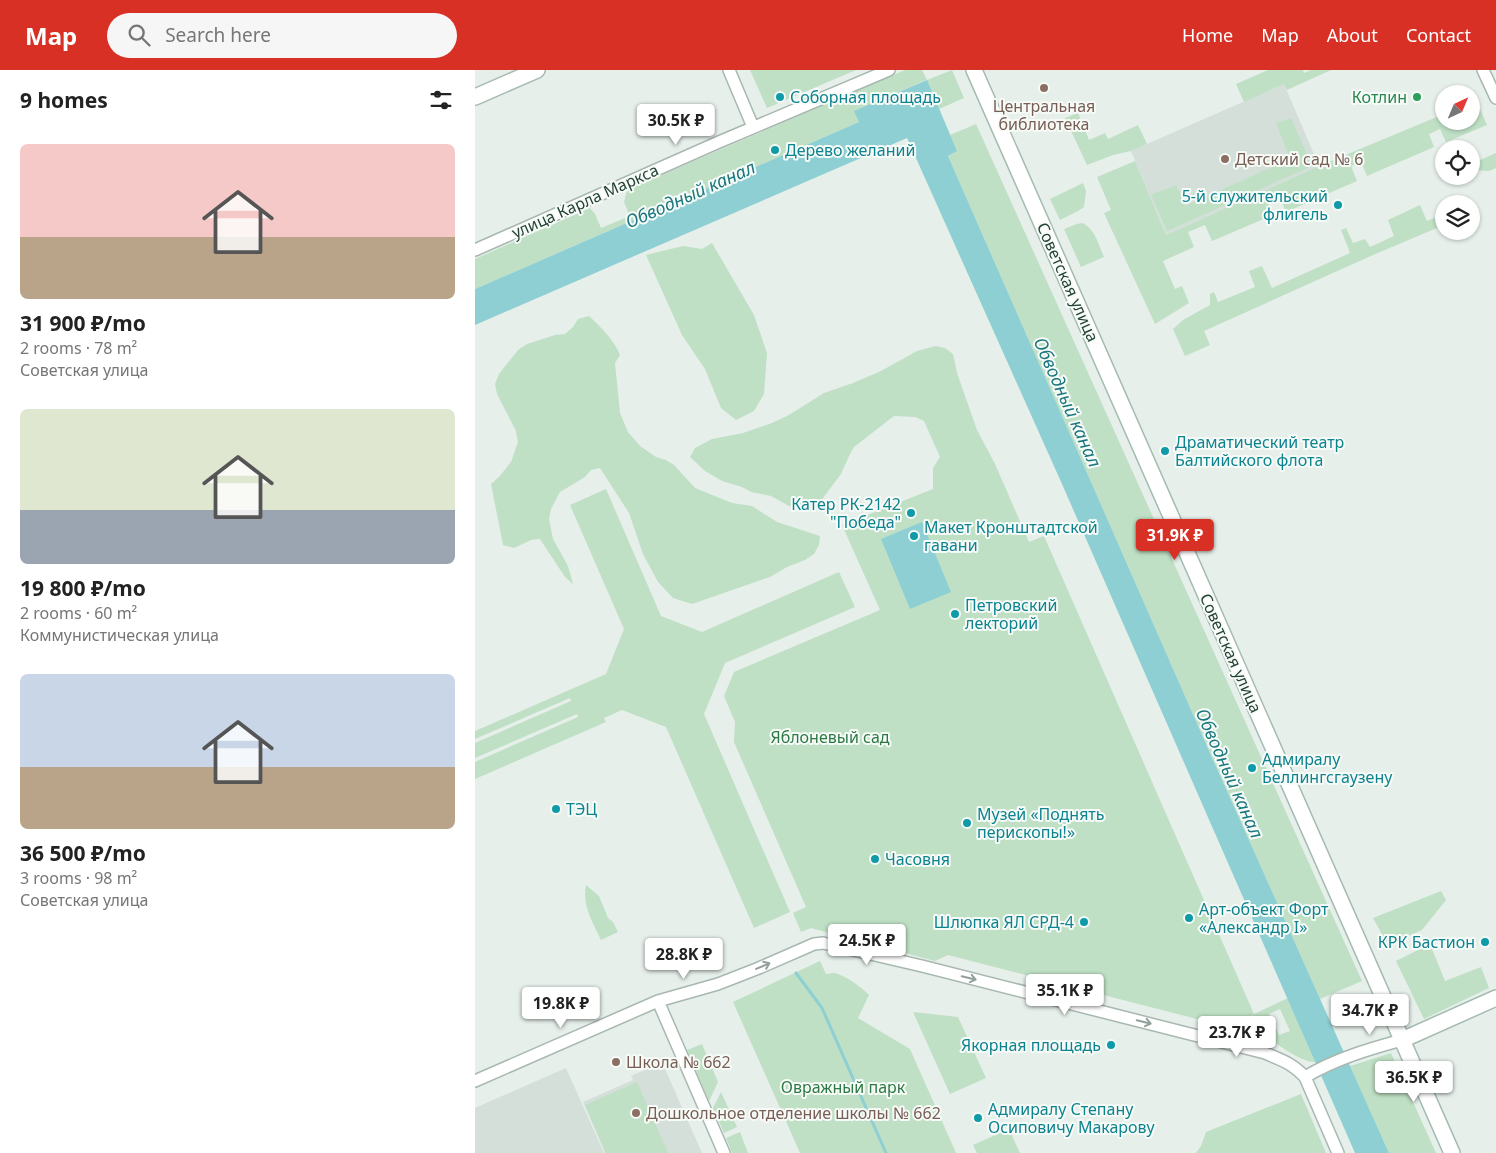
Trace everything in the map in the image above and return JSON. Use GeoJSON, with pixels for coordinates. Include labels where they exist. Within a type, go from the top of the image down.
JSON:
{"type":"FeatureCollection","features":[{"type":"Feature","properties":{"kind":"street"},"geometry":{"type":"LineString","coordinates":[[475,86],[507,76],[537,70]]}},
{"type":"Feature","properties":{"kind":"street"},"geometry":{"type":"LineString","coordinates":[[729,70],[753,127]]}},
{"type":"Feature","properties":{"kind":"street","name":"улица Карла Маркса"},"geometry":{"type":"LineString","coordinates":[[475,250],[753,127],[889,70]]}},
{"type":"Feature","properties":{"kind":"street","name":"Советская улица"},"geometry":{"type":"LineString","coordinates":[[974,70],[1452,1153]]}},
{"type":"Feature","properties":{"kind":"street"},"geometry":{"type":"LineString","coordinates":[[1483,70],[1496,98]]}},
{"type":"Feature","properties":{"kind":"street"},"geometry":{"type":"LineString","coordinates":[[475,97],[507,76]]}},
{"type":"Feature","properties":{"kind":"street"},"geometry":{"type":"LineString","coordinates":[[475,1081],[658,1001],[718,984],[814,944],[823,943],[1265,1053],[1289,1063],[1297,1068],[1305,1077],[1338,1153]]}},
{"type":"Feature","properties":{"kind":"street"},"geometry":{"type":"LineString","coordinates":[[1305,1077],[1346,1057],[1402,1040],[1496,998]]}},
{"type":"Feature","properties":{"kind":"street"},"geometry":{"type":"LineString","coordinates":[[658,1001],[724,1153]]}},
{"type":"Feature","properties":{"kind":"shaded area","name":"Детский сад № 6"},"geometry":{"type":"Polygon","coordinates":[[[1284,84],[1319,166],[1166,235],[1131,151],[1284,84]]]}},
{"type":"Feature","properties":{"kind":"shaded area","name":"Дошкольное отделение школы № 662"},"geometry":{"type":"Polygon","coordinates":[[[662,1062],[702,1153],[605,1153],[583,1102],[633,1080],[631,1076],[662,1062]]]}},
{"type":"Feature","properties":{"kind":"shaded area"},"geometry":{"type":"Polygon","coordinates":[[[566,1068],[604,1153],[475,1153],[475,1108],[566,1068]]]}},
{"type":"Feature","properties":{"kind":"green space"},"geometry":{"type":"Polygon","coordinates":[[[750,70],[856,70],[767,108],[750,70]]]}},
{"type":"Feature","properties":{"kind":"green space"},"geometry":{"type":"Polygon","coordinates":[[[905,70],[922,70],[927,80],[952,70],[964,98],[939,109],[926,80],[855,111],[859,122],[475,289],[475,259],[590,208],[601,228],[630,216],[624,202],[627,190],[905,70]]]}},
{"type":"Feature","properties":{"kind":"green space"},"geometry":{"type":"Polygon","coordinates":[[[1268,70],[1303,70],[1304,73],[1311,70],[1331,70],[1287,90],[1284,84],[1244,102],[1236,84],[1268,70]]]}},
{"type":"Feature","properties":{"kind":"green space"},"geometry":{"type":"Polygon","coordinates":[[[1480,109],[1487,125],[1480,128],[1480,109]]]}},
{"type":"Feature","properties":{"kind":"green space"},"geometry":{"type":"Polygon","coordinates":[[[1078,113],[1089,140],[1105,133],[1108,139],[1138,125],[1147,144],[1087,165],[1065,118],[1078,113]]]}},
{"type":"Feature","properties":{"kind":"green space"},"geometry":{"type":"Polygon","coordinates":[[[1291,118],[1312,166],[1167,231],[1151,195],[1176,185],[1185,206],[1290,159],[1276,123],[1291,118]]]}},
{"type":"Feature","properties":{"kind":"green space"},"geometry":{"type":"Polygon","coordinates":[[[1435,118],[1435,130],[1438,130],[1429,134],[1434,147],[1367,176],[1361,162],[1351,166],[1357,181],[1286,212],[1278,194],[1266,198],[1273,215],[1212,241],[1205,225],[1188,232],[1194,247],[1163,261],[1175,289],[1182,286],[1189,303],[1155,324],[1104,213],[1111,210],[1097,177],[1135,161],[1166,235],[1319,166],[1435,118]]]}},
{"type":"Feature","properties":{"kind":"green space"},"geometry":{"type":"Polygon","coordinates":[[[976,124],[1362,981],[1320,999],[948,156],[957,151],[950,135],[976,124]]]}},
{"type":"Feature","properties":{"kind":"green space"},"geometry":{"type":"Polygon","coordinates":[[[1440,130],[1475,130],[1451,140],[1445,140],[1440,130]]]}},
{"type":"Feature","properties":{"kind":"green space"},"geometry":{"type":"Polygon","coordinates":[[[1496,153],[1496,168],[1489,171],[1480,170],[1480,160],[1496,153]]]}},
{"type":"Feature","properties":{"kind":"green space"},"geometry":{"type":"Polygon","coordinates":[[[1083,183],[1086,191],[1084,207],[1060,220],[1050,199],[1083,183]]]}},
{"type":"Feature","properties":{"kind":"green space"},"geometry":{"type":"Polygon","coordinates":[[[1420,205],[1427,221],[1435,218],[1435,229],[1204,331],[1210,345],[1185,356],[1173,329],[1183,320],[1210,305],[1210,294],[1214,292],[1218,302],[1255,287],[1249,271],[1262,266],[1272,288],[1350,253],[1341,230],[1346,228],[1353,243],[1365,239],[1370,247],[1394,236],[1388,220],[1420,205]]]}},
{"type":"Feature","properties":{"kind":"green space"},"geometry":{"type":"Polygon","coordinates":[[[1082,223],[1093,233],[1104,257],[1081,267],[1064,229],[1082,223]]]}},
{"type":"Feature","properties":{"kind":"green space"},"geometry":{"type":"Polygon","coordinates":[[[712,243],[754,315],[767,353],[764,394],[754,411],[736,420],[721,408],[705,369],[682,335],[646,255],[683,246],[702,249],[712,243]]]}},
{"type":"Feature","properties":{"kind":"green space"},"geometry":{"type":"Polygon","coordinates":[[[589,316],[611,339],[620,355],[615,363],[620,413],[628,432],[640,446],[656,457],[674,465],[695,488],[732,503],[752,506],[777,522],[820,536],[819,545],[814,554],[770,577],[692,604],[673,598],[658,582],[643,554],[629,513],[600,468],[591,470],[585,477],[560,492],[551,509],[549,519],[553,539],[568,566],[573,584],[565,577],[540,539],[531,540],[514,548],[503,545],[491,484],[511,462],[518,442],[516,431],[497,394],[495,384],[499,374],[518,350],[527,344],[555,335],[565,334],[578,319],[589,316]]]}},
{"type":"Feature","properties":{"kind":"green space","name":"Яблоневый сад"},"geometry":{"type":"Polygon","coordinates":[[[936,346],[945,348],[953,354],[957,373],[977,430],[995,464],[1029,542],[1044,536],[1254,1014],[1288,998],[1315,1062],[1295,1056],[1273,1041],[1262,1030],[1253,1015],[1228,1027],[948,955],[935,961],[811,928],[801,932],[793,913],[806,907],[734,742],[735,722],[724,696],[734,672],[880,610],[842,525],[933,489],[933,468],[940,457],[924,421],[915,417],[894,416],[854,447],[841,474],[817,506],[809,512],[789,506],[771,496],[751,492],[722,481],[705,471],[690,457],[695,448],[712,439],[743,433],[772,423],[789,415],[824,393],[881,371],[917,351],[936,346]],[[1280,1009],[1269,1014],[1279,1035],[1290,1031],[1280,1009]]]}},
{"type":"Feature","properties":{"kind":"green space"},"geometry":{"type":"Polygon","coordinates":[[[606,489],[661,616],[702,632],[839,572],[855,607],[725,663],[704,714],[790,912],[754,928],[666,727],[622,710],[604,718],[606,722],[475,779],[475,762],[578,717],[577,714],[475,758],[475,743],[571,701],[570,698],[475,739],[475,731],[606,674],[624,629],[570,505],[606,489]]]}},
{"type":"Feature","properties":{"kind":"green space"},"geometry":{"type":"Polygon","coordinates":[[[586,885],[599,896],[608,918],[613,922],[618,932],[601,940],[591,920],[585,899],[586,885]]]}},
{"type":"Feature","properties":{"kind":"green space"},"geometry":{"type":"Polygon","coordinates":[[[1441,891],[1446,900],[1422,930],[1388,945],[1373,918],[1441,891]]]}},
{"type":"Feature","properties":{"kind":"green space"},"geometry":{"type":"Polygon","coordinates":[[[1430,944],[1445,981],[1481,967],[1489,988],[1424,1019],[1396,961],[1430,944]]]}},
{"type":"Feature","properties":{"kind":"green space","name":"Овражный парк"},"geometry":{"type":"Polygon","coordinates":[[[820,961],[826,974],[834,973],[842,976],[858,985],[869,995],[858,1018],[910,1049],[956,1153],[800,1153],[733,1002],[820,961]]]}},
{"type":"Feature","properties":{"kind":"green space"},"geometry":{"type":"Polygon","coordinates":[[[913,1012],[958,1017],[986,1078],[950,1094],[913,1012]]]}},
{"type":"Feature","properties":{"kind":"green space"},"geometry":{"type":"Polygon","coordinates":[[[702,1044],[718,1082],[709,1101],[687,1050],[702,1044]]]}},
{"type":"Feature","properties":{"kind":"green space"},"geometry":{"type":"Polygon","coordinates":[[[1391,1053],[1436,1153],[1389,1153],[1350,1066],[1391,1053]]]}},
{"type":"Feature","properties":{"kind":"green space"},"geometry":{"type":"Polygon","coordinates":[[[637,1082],[668,1153],[606,1153],[585,1105],[637,1082]]]}},
{"type":"Feature","properties":{"kind":"green space"},"geometry":{"type":"Polygon","coordinates":[[[721,1092],[737,1127],[724,1133],[713,1108],[721,1092]]]}},
{"type":"Feature","properties":{"kind":"green space"},"geometry":{"type":"Polygon","coordinates":[[[1301,1094],[1326,1153],[1196,1153],[1201,1146],[1206,1132],[1301,1094]]]}},
{"type":"Feature","properties":{"kind":"green space"},"geometry":{"type":"Polygon","coordinates":[[[1009,1129],[1020,1153],[977,1153],[973,1145],[1009,1129]]]}},
{"type":"Feature","properties":{"kind":"green space"},"geometry":{"type":"Polygon","coordinates":[[[740,1132],[748,1153],[732,1153],[726,1138],[740,1132]]]}},
{"type":"Feature","properties":{"kind":"water"},"geometry":{"type":"Polygon","coordinates":[[[927,80],[957,151],[948,156],[1210,753],[1389,1153],[1355,1153],[1062,484],[907,138],[475,325],[475,289],[859,122],[854,111],[927,80]]]}},
{"type":"Feature","properties":{"kind":"water"},"geometry":{"type":"Polygon","coordinates":[[[922,522],[951,592],[910,609],[881,539],[922,522]]]}},
{"type":"Feature","properties":{"kind":"waterway"},"geometry":{"type":"LineString","coordinates":[[796,973],[822,1008],[886,1153]]}},
{"type":"Feature","properties":{"kind":"place","name":"Центральная библиотека"},"geometry":{"type":"Point","coordinates":[1044,88]}},
{"type":"Feature","properties":{"kind":"place","name":"Соборная площадь"},"geometry":{"type":"Point","coordinates":[780,97]}},
{"type":"Feature","properties":{"kind":"place","name":"Котлин"},"geometry":{"type":"Point","coordinates":[1417,97]}},
{"type":"Feature","properties":{"kind":"place","name":"Дерево желаний"},"geometry":{"type":"Point","coordinates":[775,150]}},
{"type":"Feature","properties":{"kind":"place","name":"Детский сад № 6"},"geometry":{"type":"Point","coordinates":[1225,159]}},
{"type":"Feature","properties":{"kind":"place","name":"5-й служительский флигель"},"geometry":{"type":"Point","coordinates":[1338,205]}},
{"type":"Feature","properties":{"kind":"place","name":"Драматический театр Балтийского флота"},"geometry":{"type":"Point","coordinates":[1165,451]}},
{"type":"Feature","properties":{"kind":"place","name":"Катер РК-2142 \"Победа\""},"geometry":{"type":"Point","coordinates":[911,513]}},
{"type":"Feature","properties":{"kind":"place","name":"Макет Кронштадтской гавани"},"geometry":{"type":"Point","coordinates":[914,536]}},
{"type":"Feature","properties":{"kind":"place","name":"Петровский лекторий"},"geometry":{"type":"Point","coordinates":[955,614]}},
{"type":"Feature","properties":{"kind":"place","name":"Адмиралу Беллингсгаузену"},"geometry":{"type":"Point","coordinates":[1252,768]}},
{"type":"Feature","properties":{"kind":"place","name":"ТЭЦ"},"geometry":{"type":"Point","coordinates":[556,809]}},
{"type":"Feature","properties":{"kind":"place","name":"Музей «Поднять перископы!»"},"geometry":{"type":"Point","coordinates":[967,823]}},
{"type":"Feature","properties":{"kind":"place","name":"Часовня"},"geometry":{"type":"Point","coordinates":[875,859]}},
{"type":"Feature","properties":{"kind":"place","name":"Арт-объект Форт «Александр I»"},"geometry":{"type":"Point","coordinates":[1189,918]}},
{"type":"Feature","properties":{"kind":"place","name":"Шлюпка ЯЛ СРД-4"},"geometry":{"type":"Point","coordinates":[1084,922]}},
{"type":"Feature","properties":{"kind":"place","name":"КРК Бастион"},"geometry":{"type":"Point","coordinates":[1485,942]}},
{"type":"Feature","properties":{"kind":"place","name":"Якорная площадь"},"geometry":{"type":"Point","coordinates":[1111,1045]}},
{"type":"Feature","properties":{"kind":"place","name":"Школа № 662"},"geometry":{"type":"Point","coordinates":[616,1062]}},
{"type":"Feature","properties":{"kind":"place","name":"Дошкольное отделение школы № 662"},"geometry":{"type":"Point","coordinates":[636,1113]}},
{"type":"Feature","properties":{"kind":"place","name":"Адмиралу Степану Осиповичу Макарову"},"geometry":{"type":"Point","coordinates":[978,1118]}},
{"type":"Feature","properties":{"kind":"water label","name":"Обводный канал"},"geometry":{"type":"Point","coordinates":[690,194]}},
{"type":"Feature","properties":{"kind":"water label","name":"Обводный канал"},"geometry":{"type":"Point","coordinates":[1068,402]}},
{"type":"Feature","properties":{"kind":"water label","name":"Обводный канал"},"geometry":{"type":"Point","coordinates":[1230,773]}}]}
